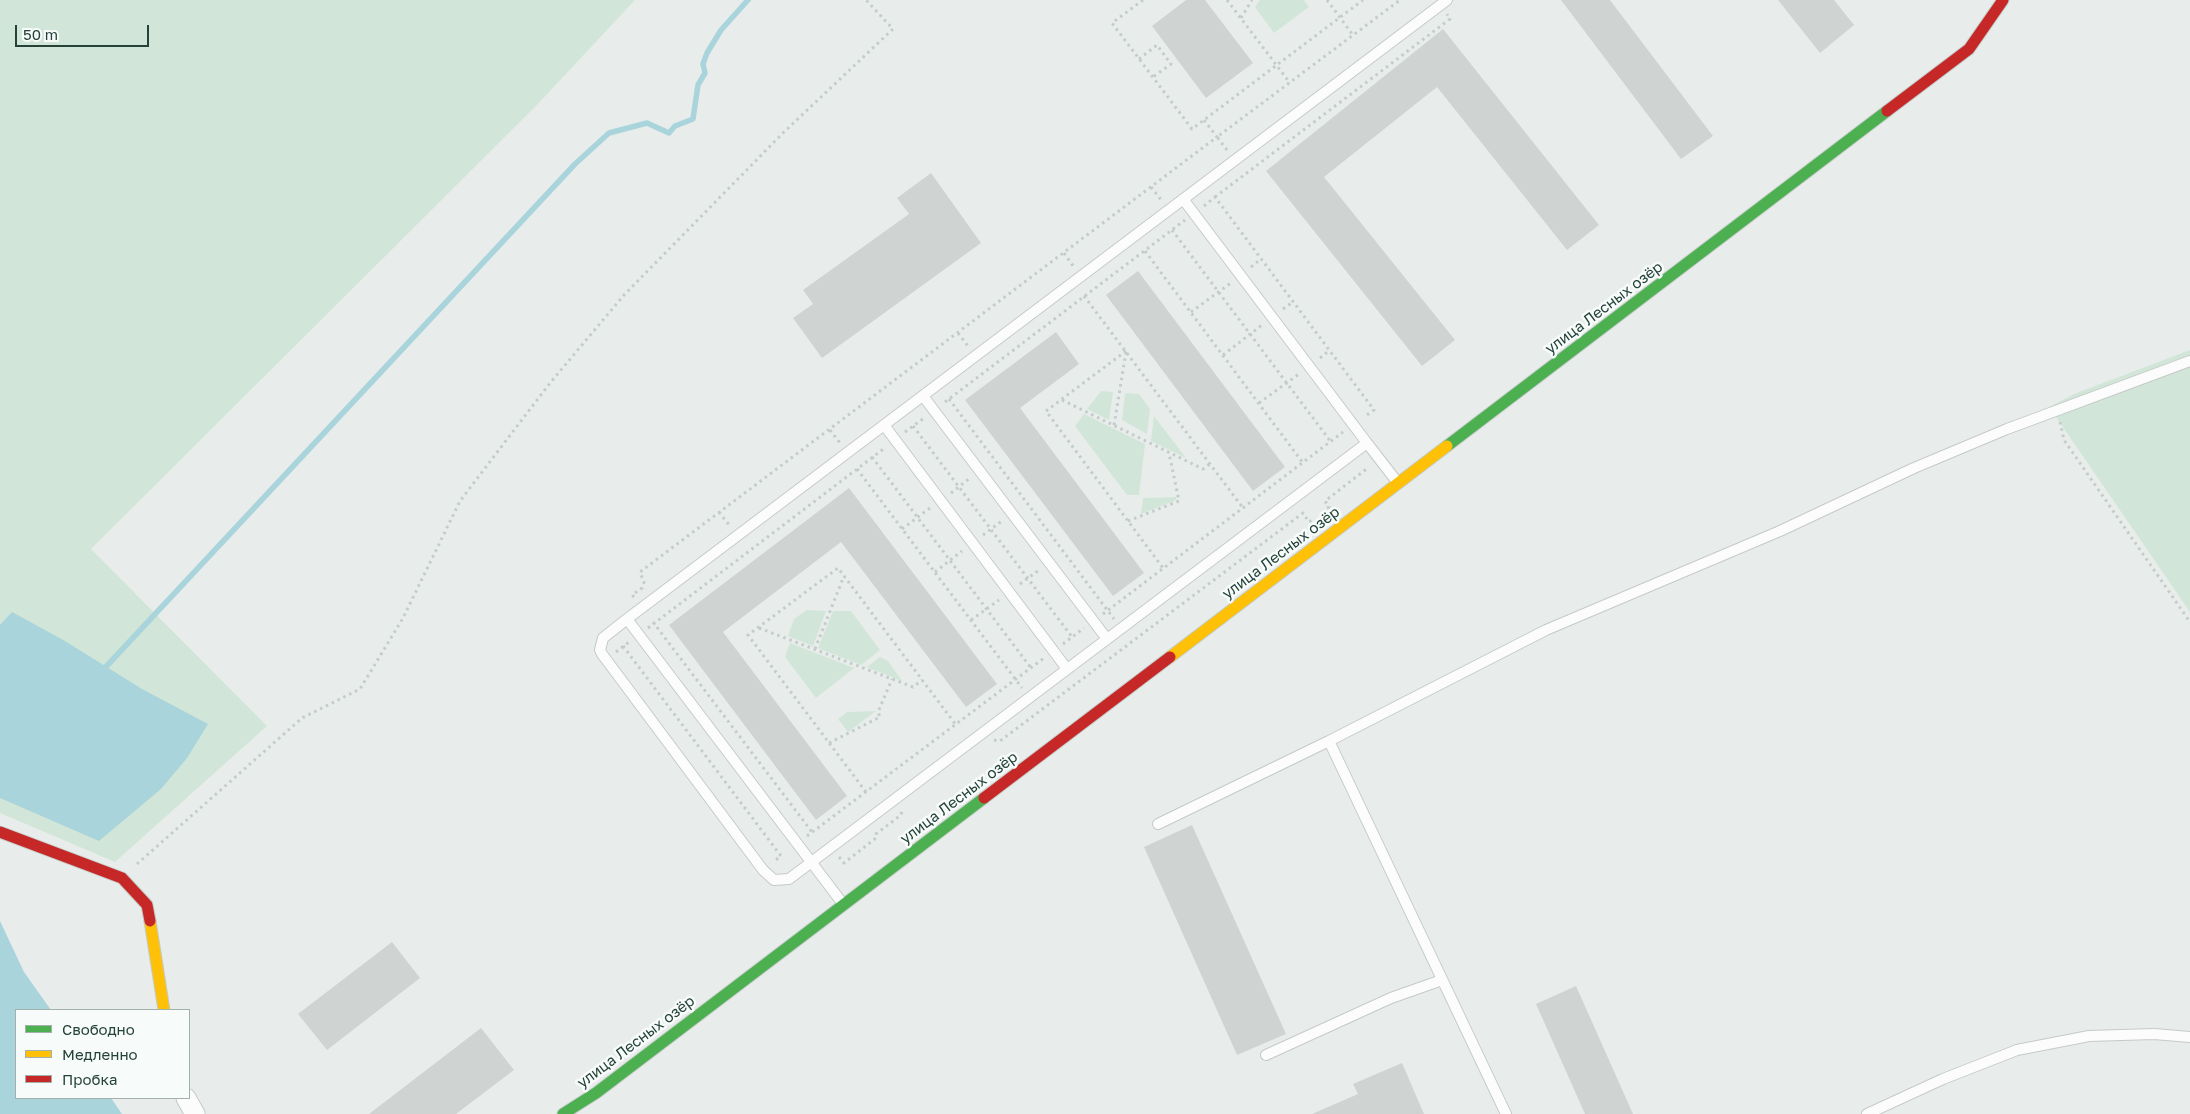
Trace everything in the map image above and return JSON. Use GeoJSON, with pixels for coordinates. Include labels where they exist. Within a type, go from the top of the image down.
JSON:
{"type":"FeatureCollection","features":[{"type":"Feature","properties":{"kind":"street","name":"улица Лесных озёр"},"geometry":{"type":"LineString","coordinates":[[563,1114],[596,1093],[1969,49],[2003,0]]}},
{"type":"Feature","properties":{"kind":"street"},"geometry":{"type":"LineString","coordinates":[[0,832],[122,878],[147,905],[164,1009]]}},
{"type":"Feature","properties":{"kind":"street"},"geometry":{"type":"LineString","coordinates":[[187,1099],[195,1114]]}},
{"type":"Feature","properties":{"kind":"lane"},"geometry":{"type":"LineString","coordinates":[[1367,443],[789,879],[774,880],[763,870],[602,654],[601,643],[603,638],[627,619],[1443,3]]}},
{"type":"Feature","properties":{"kind":"lane"},"geometry":{"type":"LineString","coordinates":[[1183,199],[1398,483]]}},
{"type":"Feature","properties":{"kind":"lane"},"geometry":{"type":"LineString","coordinates":[[1158,824],[1329,741],[1546,630],[1780,531],[1914,468],[2006,429],[2190,361]]}},
{"type":"Feature","properties":{"kind":"lane"},"geometry":{"type":"LineString","coordinates":[[923,396],[1107,639]]}},
{"type":"Feature","properties":{"kind":"lane"},"geometry":{"type":"LineString","coordinates":[[884,425],[1068,669]]}},
{"type":"Feature","properties":{"kind":"lane"},"geometry":{"type":"LineString","coordinates":[[627,619],[843,905]]}},
{"type":"Feature","properties":{"kind":"lane"},"geometry":{"type":"LineString","coordinates":[[1329,741],[1506,1114]]}},
{"type":"Feature","properties":{"kind":"lane"},"geometry":{"type":"LineString","coordinates":[[1266,1055],[1391,998],[1442,980]]}},
{"type":"Feature","properties":{"kind":"lane"},"geometry":{"type":"LineString","coordinates":[[1867,1114],[1943,1079],[2017,1050],[2089,1036],[2154,1034],[2190,1037]]}},
{"type":"Feature","properties":{"kind":"path"},"geometry":{"type":"LineString","coordinates":[[122,878],[302,718],[360,688],[403,618],[460,501],[550,383],[624,295],[784,132],[893,30],[866,0]]}},
{"type":"Feature","properties":{"kind":"path"},"geometry":{"type":"LineString","coordinates":[[1143,0],[1112,23],[1192,129],[1363,0]]}},
{"type":"Feature","properties":{"kind":"path"},"geometry":{"type":"LineString","coordinates":[[1227,0],[1290,83]]}},
{"type":"Feature","properties":{"kind":"path"},"geometry":{"type":"LineString","coordinates":[[1241,18],[1252,0]]}},
{"type":"Feature","properties":{"kind":"path"},"geometry":{"type":"LineString","coordinates":[[1327,0],[1353,35]]}},
{"type":"Feature","properties":{"kind":"path"},"geometry":{"type":"LineString","coordinates":[[813,832],[632,595],[642,588],[643,576],[640,572],[1400,0]]}},
{"type":"Feature","properties":{"kind":"path"},"geometry":{"type":"LineString","coordinates":[[1194,213],[1450,19],[1443,3]]}},
{"type":"Feature","properties":{"kind":"path"},"geometry":{"type":"LineString","coordinates":[[1139,59],[1157,45],[1171,64],[1153,77]]}},
{"type":"Feature","properties":{"kind":"path"},"geometry":{"type":"LineString","coordinates":[[1204,120],[1218,137]]}},
{"type":"Feature","properties":{"kind":"path"},"geometry":{"type":"LineString","coordinates":[[763,870],[1374,410],[1215,197]]}},
{"type":"Feature","properties":{"kind":"path"},"geometry":{"type":"LineString","coordinates":[[1172,230],[1331,442]]}},
{"type":"Feature","properties":{"kind":"path"},"geometry":{"type":"LineString","coordinates":[[1145,250],[1304,463]]}},
{"type":"Feature","properties":{"kind":"path"},"geometry":{"type":"LineString","coordinates":[[1191,312],[1261,260]]}},
{"type":"Feature","properties":{"kind":"path"},"geometry":{"type":"LineString","coordinates":[[1084,296],[1244,508]]}},
{"type":"Feature","properties":{"kind":"path"},"geometry":{"type":"LineString","coordinates":[[1223,355],[1293,302]]}},
{"type":"Feature","properties":{"kind":"path"},"geometry":{"type":"LineString","coordinates":[[1259,403],[1330,350]]}},
{"type":"Feature","properties":{"kind":"path"},"geometry":{"type":"LineString","coordinates":[[1126,352],[1046,412],[1164,568]]}},
{"type":"Feature","properties":{"kind":"path"},"geometry":{"type":"LineString","coordinates":[[1114,425],[1126,352]]}},
{"type":"Feature","properties":{"kind":"path"},"geometry":{"type":"LineString","coordinates":[[949,399],[1131,642]]}},
{"type":"Feature","properties":{"kind":"path"},"geometry":{"type":"LineString","coordinates":[[1062,400],[1203,469],[1210,464]]}},
{"type":"Feature","properties":{"kind":"path"},"geometry":{"type":"LineString","coordinates":[[2058,411],[2064,440],[2190,622]]}},
{"type":"Feature","properties":{"kind":"path"},"geometry":{"type":"LineString","coordinates":[[914,426],[1072,637]]}},
{"type":"Feature","properties":{"kind":"path"},"geometry":{"type":"LineString","coordinates":[[1128,521],[1179,501],[1169,454]]}},
{"type":"Feature","properties":{"kind":"path"},"geometry":{"type":"LineString","coordinates":[[872,457],[1031,668]]}},
{"type":"Feature","properties":{"kind":"path"},"geometry":{"type":"LineString","coordinates":[[857,469],[1040,711]]}},
{"type":"Feature","properties":{"kind":"path"},"geometry":{"type":"LineString","coordinates":[[866,792],[748,635],[838,568],[956,725]]}},
{"type":"Feature","properties":{"kind":"path"},"geometry":{"type":"LineString","coordinates":[[815,649],[844,576]]}},
{"type":"Feature","properties":{"kind":"path"},"geometry":{"type":"LineString","coordinates":[[759,627],[913,687],[922,680]]}},
{"type":"Feature","properties":{"kind":"path"},"geometry":{"type":"LineString","coordinates":[[623,646],[781,856]]}},
{"type":"Feature","properties":{"kind":"path"},"geometry":{"type":"LineString","coordinates":[[829,743],[880,717],[878,712],[892,679]]}},
{"type":"Feature","properties":{"kind":"green space"},"geometry":{"type":"Polygon","coordinates":[[[0,0],[635,0],[536,106],[91,549],[267,726],[115,862],[0,813],[0,0]]]}},
{"type":"Feature","properties":{"kind":"green space"},"geometry":{"type":"Polygon","coordinates":[[[1260,0],[1304,0],[1309,7],[1274,33],[1255,7],[1260,0]]]}},
{"type":"Feature","properties":{"kind":"green space"},"geometry":{"type":"Polygon","coordinates":[[[2190,350],[2190,612],[2049,407],[2074,394],[2190,350]]]}},
{"type":"Feature","properties":{"kind":"green space"},"geometry":{"type":"Polygon","coordinates":[[[1101,391],[1113,392],[1109,420],[1087,409],[1101,391]]]}},
{"type":"Feature","properties":{"kind":"green space"},"geometry":{"type":"Polygon","coordinates":[[[1125,393],[1139,394],[1150,409],[1147,434],[1122,420],[1125,393]]]}},
{"type":"Feature","properties":{"kind":"green space"},"geometry":{"type":"Polygon","coordinates":[[[1084,414],[1145,444],[1139,495],[1127,495],[1075,426],[1084,414]]]}},
{"type":"Feature","properties":{"kind":"green space"},"geometry":{"type":"Polygon","coordinates":[[[1154,416],[1186,458],[1151,441],[1154,416]]]}},
{"type":"Feature","properties":{"kind":"green space"},"geometry":{"type":"Polygon","coordinates":[[[1176,497],[1176,500],[1141,514],[1143,498],[1176,497]]]}},
{"type":"Feature","properties":{"kind":"green space"},"geometry":{"type":"Polygon","coordinates":[[[807,610],[826,611],[813,646],[788,636],[794,619],[807,610]]]}},
{"type":"Feature","properties":{"kind":"green space"},"geometry":{"type":"Polygon","coordinates":[[[833,611],[851,611],[880,650],[861,665],[818,648],[833,611]]]}},
{"type":"Feature","properties":{"kind":"green space"},"geometry":{"type":"Polygon","coordinates":[[[790,643],[854,668],[816,698],[785,657],[790,643]]]}},
{"type":"Feature","properties":{"kind":"green space"},"geometry":{"type":"Polygon","coordinates":[[[880,657],[888,661],[902,681],[867,667],[880,657]]]}},
{"type":"Feature","properties":{"kind":"green space"},"geometry":{"type":"Polygon","coordinates":[[[876,711],[848,732],[838,719],[847,712],[876,711]]]}},
{"type":"Feature","properties":{"kind":"water"},"geometry":{"type":"Polygon","coordinates":[[[12,612],[65,641],[142,689],[208,724],[187,758],[161,789],[99,841],[0,798],[0,625],[12,612]]]}},
{"type":"Feature","properties":{"kind":"water"},"geometry":{"type":"Polygon","coordinates":[[[0,921],[24,972],[50,1009],[15,1009],[15,1099],[112,1099],[122,1114],[0,1114],[0,921]]]}},
{"type":"Feature","properties":{"kind":"building"},"geometry":{"type":"Polygon","coordinates":[[[1186,0],[1205,0],[1253,63],[1206,98],[1152,26],[1186,0]]]}},
{"type":"Feature","properties":{"kind":"building"},"geometry":{"type":"Polygon","coordinates":[[[1561,0],[1610,0],[1713,136],[1681,159],[1561,0]]]}},
{"type":"Feature","properties":{"kind":"building"},"geometry":{"type":"Polygon","coordinates":[[[1778,0],[1834,0],[1854,25],[1820,53],[1778,0]]]}},
{"type":"Feature","properties":{"kind":"building"},"geometry":{"type":"Polygon","coordinates":[[[1443,29],[1599,225],[1567,250],[1437,87],[1324,177],[1455,340],[1422,366],[1266,171],[1443,29]]]}},
{"type":"Feature","properties":{"kind":"building"},"geometry":{"type":"Polygon","coordinates":[[[931,173],[981,243],[822,358],[793,318],[813,304],[803,290],[909,214],[897,198],[931,173]]]}},
{"type":"Feature","properties":{"kind":"building"},"geometry":{"type":"Polygon","coordinates":[[[1138,271],[1285,467],[1253,491],[1106,295],[1138,271]]]}},
{"type":"Feature","properties":{"kind":"building"},"geometry":{"type":"Polygon","coordinates":[[[1056,332],[1079,364],[1020,408],[1144,573],[1113,596],[965,400],[1056,332]]]}},
{"type":"Feature","properties":{"kind":"building"},"geometry":{"type":"Polygon","coordinates":[[[849,488],[997,684],[966,707],[841,542],[723,632],[847,796],[816,820],[669,625],[849,488]]]}},
{"type":"Feature","properties":{"kind":"building"},"geometry":{"type":"Polygon","coordinates":[[[1192,825],[1286,1034],[1237,1055],[1144,847],[1192,825]]]}},
{"type":"Feature","properties":{"kind":"building"},"geometry":{"type":"Polygon","coordinates":[[[392,942],[420,978],[327,1050],[298,1014],[392,942]]]}},
{"type":"Feature","properties":{"kind":"building"},"geometry":{"type":"Polygon","coordinates":[[[1576,986],[1633,1114],[1585,1114],[1536,1004],[1576,986]]]}},
{"type":"Feature","properties":{"kind":"building"},"geometry":{"type":"Polygon","coordinates":[[[481,1028],[514,1070],[456,1114],[369,1114],[481,1028]]]}},
{"type":"Feature","properties":{"kind":"building"},"geometry":{"type":"Polygon","coordinates":[[[1402,1063],[1424,1114],[1312,1114],[1358,1094],[1353,1084],[1402,1063]]]}},
{"type":"Feature","properties":{"kind":"waterway"},"geometry":{"type":"LineString","coordinates":[[102,671],[575,164],[609,133],[647,123],[669,133],[675,126],[693,119],[698,85],[705,73],[703,64],[707,53],[721,30],[748,0]]}},
{"type":"Feature","properties":{"kind":"traffic: fast"},"geometry":{"type":"LineString","coordinates":[[1447,446],[1887,111]]}},
{"type":"Feature","properties":{"kind":"traffic: fast"},"geometry":{"type":"LineString","coordinates":[[563,1114],[596,1093],[984,798]]}},
{"type":"Feature","properties":{"kind":"traffic: slow"},"geometry":{"type":"LineString","coordinates":[[1170,657],[1447,446]]}},
{"type":"Feature","properties":{"kind":"traffic: slow"},"geometry":{"type":"LineString","coordinates":[[150,921],[164,1009]]}},
{"type":"Feature","properties":{"kind":"traffic: jam"},"geometry":{"type":"LineString","coordinates":[[1887,111],[1969,49],[2003,0]]}},
{"type":"Feature","properties":{"kind":"traffic: jam"},"geometry":{"type":"LineString","coordinates":[[984,798],[1170,657]]}},
{"type":"Feature","properties":{"kind":"traffic: jam"},"geometry":{"type":"LineString","coordinates":[[0,832],[122,878],[147,905],[150,921]]}}]}
